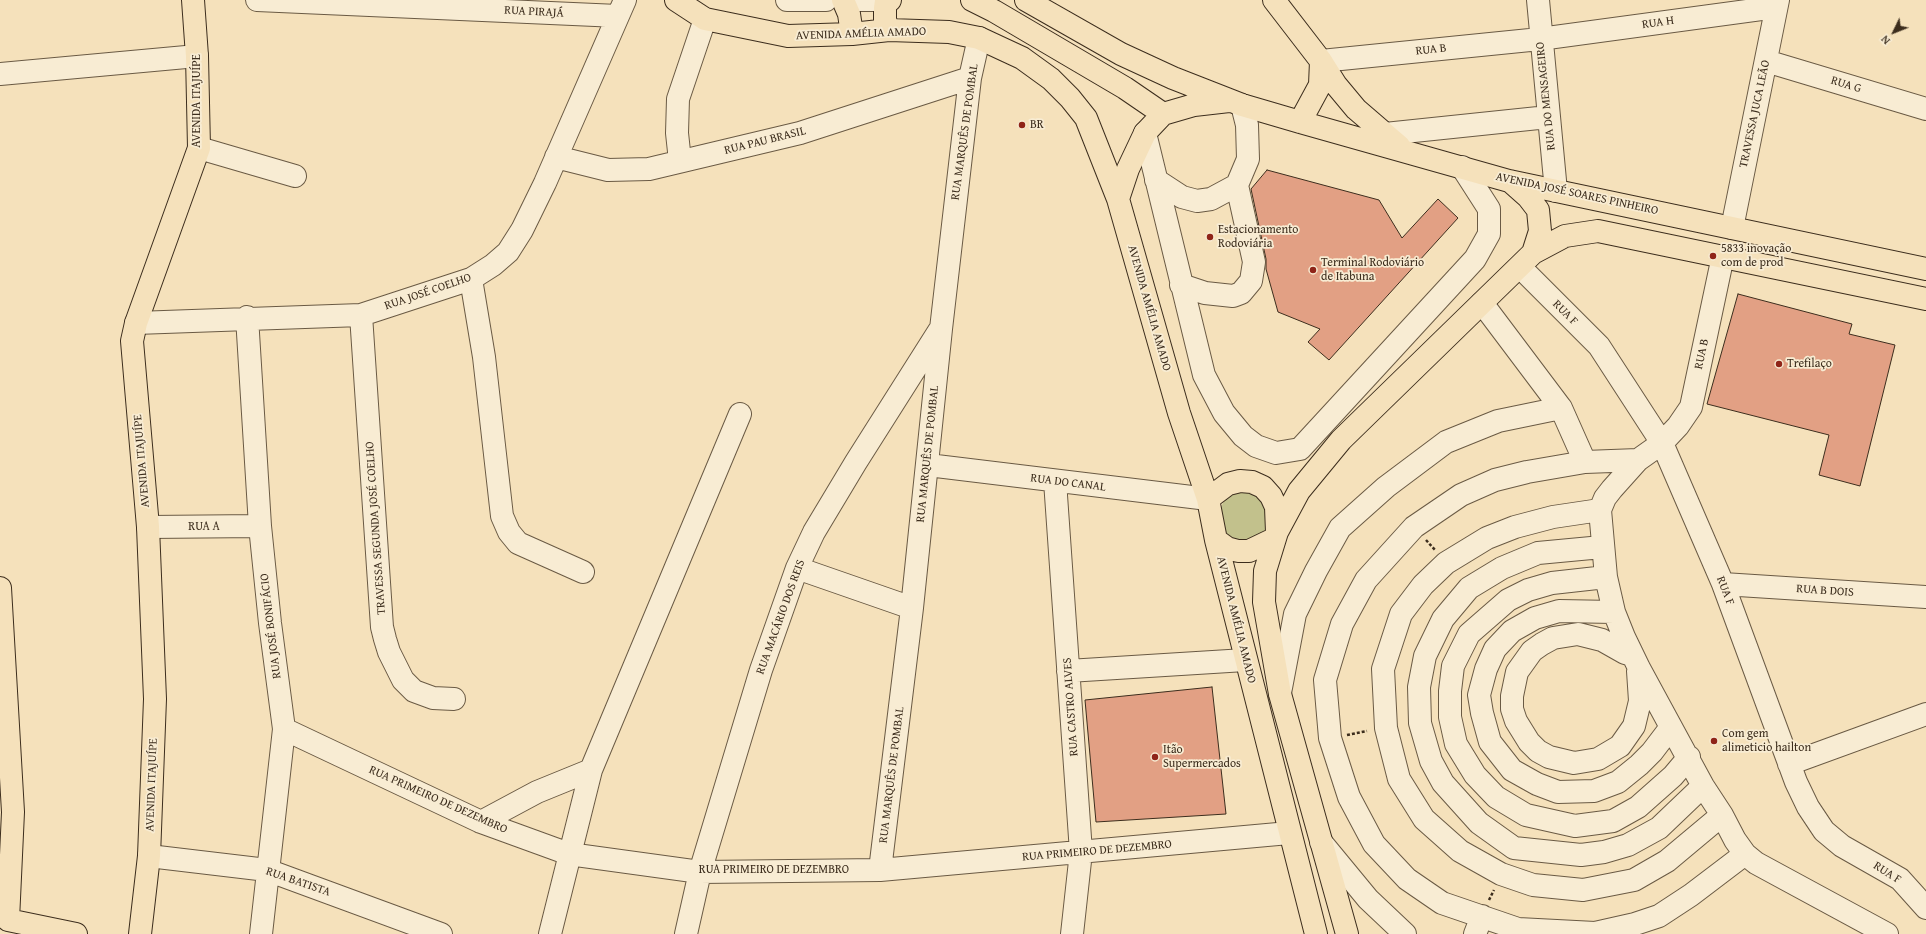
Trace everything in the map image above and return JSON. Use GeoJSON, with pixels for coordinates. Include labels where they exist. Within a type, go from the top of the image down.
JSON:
{"type":"FeatureCollection","features":[{"type":"Feature","properties":{"kind":"main road","name":"AVENIDA ITAJUÍPE"},"geometry":{"type":"LineString","coordinates":[[140,934],[149,856],[156,699],[148,527],[132,341],[136,323],[199,148],[197,56],[193,0]]}},
{"type":"Feature","properties":{"kind":"main road","name":"AVENIDA AMÉLIA AMADO"},"geometry":{"type":"LineString","coordinates":[[676,0],[705,19],[788,36],[852,34],[890,30],[949,32],[979,38],[1022,58],[1051,78],[1086,118],[1118,199],[1179,413],[1208,499],[1216,540],[1245,660],[1316,934]]}},
{"type":"Feature","properties":{"kind":"main road"},"geometry":{"type":"LineString","coordinates":[[843,0],[849,14],[852,34]]}},
{"type":"Feature","properties":{"kind":"main road"},"geometry":{"type":"LineString","coordinates":[[888,0],[885,20],[890,30]]}},
{"type":"Feature","properties":{"kind":"main road"},"geometry":{"type":"LineString","coordinates":[[972,0],[994,11],[1125,88],[1163,114]]}},
{"type":"Feature","properties":{"kind":"main road","name":"AVENIDA JOSÉ SOARES PINHEIRO"},"geometry":{"type":"LineString","coordinates":[[1026,0],[1121,54],[1173,78],[1237,103],[1300,122],[1509,181],[1926,269]]}},
{"type":"Feature","properties":{"kind":"main road"},"geometry":{"type":"LineString","coordinates":[[1274,0],[1321,61],[1336,85],[1356,109],[1371,124],[1403,150]]}},
{"type":"Feature","properties":{"kind":"main road"},"geometry":{"type":"LineString","coordinates":[[1300,122],[1320,85],[1321,61]]}},
{"type":"Feature","properties":{"kind":"main road"},"geometry":{"type":"LineString","coordinates":[[1118,199],[1128,169],[1145,133],[1163,114],[1194,105],[1237,103]]}},
{"type":"Feature","properties":{"kind":"main road"},"geometry":{"type":"LineString","coordinates":[[1509,181],[1528,197],[1538,210],[1540,231],[1526,260]]}},
{"type":"Feature","properties":{"kind":"main road"},"geometry":{"type":"LineString","coordinates":[[1347,934],[1280,694],[1264,602],[1265,571],[1275,535],[1299,491],[1341,440],[1526,260],[1565,236],[1598,231],[1926,299]]}},
{"type":"Feature","properties":{"kind":"main road"},"geometry":{"type":"LineString","coordinates":[[1208,499],[1228,484],[1240,481],[1252,482],[1263,487],[1271,496],[1276,506],[1275,535]]}},
{"type":"Feature","properties":{"kind":"main road"},"geometry":{"type":"LineString","coordinates":[[1216,540],[1227,548],[1238,551],[1249,551],[1275,535]]}},
{"type":"Feature","properties":{"kind":"main road"},"geometry":{"type":"LineString","coordinates":[[0,588],[13,812],[4,925],[76,934]]}},
{"type":"Feature","properties":{"kind":"street","name":"RUA PIRAJÁ"},"geometry":{"type":"LineString","coordinates":[[257,0],[621,8]]}},
{"type":"Feature","properties":{"kind":"street"},"geometry":{"type":"LineString","coordinates":[[787,0],[826,0]]}},
{"type":"Feature","properties":{"kind":"street"},"geometry":{"type":"LineString","coordinates":[[853,0],[888,0]]}},
{"type":"Feature","properties":{"kind":"street","name":"RUA DO MENSAGEIRO"},"geometry":{"type":"LineString","coordinates":[[1538,0],[1540,39],[1556,191]]}},
{"type":"Feature","properties":{"kind":"street","name":"RUA H"},"geometry":{"type":"LineString","coordinates":[[1540,39],[1777,3]]}},
{"type":"Feature","properties":{"kind":"street","name":"TRAVESSA JUCA LEÃO"},"geometry":{"type":"LineString","coordinates":[[1732,228],[1777,3]]}},
{"type":"Feature","properties":{"kind":"street","name":"RUA JOSÉ COELHO"},"geometry":{"type":"LineString","coordinates":[[136,323],[247,317],[361,315],[471,279],[493,265],[508,252],[522,230],[556,157],[621,8]]}},
{"type":"Feature","properties":{"kind":"street"},"geometry":{"type":"LineString","coordinates":[[680,162],[677,133],[678,99],[705,19]]}},
{"type":"Feature","properties":{"kind":"street","name":"RUA MARQUÊS DE POMBAL"},"geometry":{"type":"LineString","coordinates":[[880,870],[928,465],[940,328],[970,78],[979,38]]}},
{"type":"Feature","properties":{"kind":"street","name":"RUA B"},"geometry":{"type":"LineString","coordinates":[[1321,61],[1540,39]]}},
{"type":"Feature","properties":{"kind":"street"},"geometry":{"type":"LineString","coordinates":[[0,74],[197,56]]}},
{"type":"Feature","properties":{"kind":"street","name":"RUA G"},"geometry":{"type":"LineString","coordinates":[[1766,60],[1926,110]]}},
{"type":"Feature","properties":{"kind":"street","name":"RUA PAU BRASIL"},"geometry":{"type":"LineString","coordinates":[[556,157],[608,170],[649,170],[800,133],[970,78]]}},
{"type":"Feature","properties":{"kind":"street"},"geometry":{"type":"LineString","coordinates":[[1181,285],[1205,293],[1233,296],[1241,293],[1251,281],[1254,262],[1238,185],[1248,159],[1247,125],[1237,103]]}},
{"type":"Feature","properties":{"kind":"street"},"geometry":{"type":"LineString","coordinates":[[1385,134],[1548,117]]}},
{"type":"Feature","properties":{"kind":"street"},"geometry":{"type":"LineString","coordinates":[[1145,133],[1204,375],[1224,413],[1243,436],[1256,446],[1276,453],[1300,449],[1475,259],[1489,234],[1489,209],[1462,167]]}},
{"type":"Feature","properties":{"kind":"street"},"geometry":{"type":"LineString","coordinates":[[199,148],[295,176]]}},
{"type":"Feature","properties":{"kind":"street"},"geometry":{"type":"LineString","coordinates":[[1156,180],[1182,197],[1198,201],[1211,198],[1238,185]]}},
{"type":"Feature","properties":{"kind":"street","name":"RUA B"},"geometry":{"type":"LineString","coordinates":[[1600,510],[1608,494],[1638,460],[1662,443],[1678,426],[1691,407],[1723,256]]}},
{"type":"Feature","properties":{"kind":"street","name":"RUA F"},"geometry":{"type":"LineString","coordinates":[[1526,260],[1599,346],[1662,443],[1723,584],[1789,764],[1808,807],[1824,831],[1842,846],[1900,879],[1926,908]]}},
{"type":"Feature","properties":{"kind":"street"},"geometry":{"type":"LineString","coordinates":[[471,279],[484,357],[502,516],[509,532],[518,543],[583,572]]}},
{"type":"Feature","properties":{"kind":"street"},"geometry":{"type":"LineString","coordinates":[[1482,303],[1561,408],[1585,462]]}},
{"type":"Feature","properties":{"kind":"street","name":"TRAVESSA SEGUNDA JOSÉ COELHO"},"geometry":{"type":"LineString","coordinates":[[361,315],[382,619],[385,639],[389,652],[403,680],[414,691],[433,698],[454,699]]}},
{"type":"Feature","properties":{"kind":"street","name":"RUA JOSÉ BONIFÁCIO"},"geometry":{"type":"LineString","coordinates":[[247,317],[260,526],[270,623],[284,729],[260,934]]}},
{"type":"Feature","properties":{"kind":"street","name":"RUA MACÁRIO DOS REIS"},"geometry":{"type":"LineString","coordinates":[[686,934],[700,872],[761,670],[797,568],[814,532],[940,328]]}},
{"type":"Feature","properties":{"kind":"street"},"geometry":{"type":"LineString","coordinates":[[1280,694],[1295,614],[1316,571],[1340,528],[1386,487],[1446,442],[1498,421],[1561,408]]}},
{"type":"Feature","properties":{"kind":"street"},"geometry":{"type":"LineString","coordinates":[[550,934],[591,770],[740,414]]}},
{"type":"Feature","properties":{"kind":"street"},"geometry":{"type":"LineString","coordinates":[[1638,460],[1585,462],[1527,472],[1495,480],[1461,495],[1414,527],[1366,580],[1342,624],[1325,680],[1330,738],[1349,797],[1374,844],[1407,879],[1478,925],[1514,932],[1595,933],[1635,924],[1659,916],[1691,895],[1745,854]]}},
{"type":"Feature","properties":{"kind":"street","name":"RUA DO CANAL"},"geometry":{"type":"LineString","coordinates":[[928,465],[1208,499]]}},
{"type":"Feature","properties":{"kind":"street","name":"RUA CASTRO ALVES"},"geometry":{"type":"LineString","coordinates":[[1055,481],[1081,852],[1072,934]]}},
{"type":"Feature","properties":{"kind":"street"},"geometry":{"type":"LineString","coordinates":[[1722,815],[1667,861],[1634,880],[1583,890],[1533,885],[1501,874],[1460,851],[1424,819],[1399,780],[1386,728],[1383,669],[1401,614],[1423,585],[1446,563],[1487,538],[1515,527],[1553,517],[1600,510],[1602,547],[1606,576],[1614,612],[1636,662],[1703,786],[1722,815],[1734,840],[1745,854],[1756,863],[1887,934]]}},
{"type":"Feature","properties":{"kind":"street","name":"RUA A"},"geometry":{"type":"LineString","coordinates":[[148,527],[260,526]]}},
{"type":"Feature","properties":{"kind":"street"},"geometry":{"type":"LineString","coordinates":[[1602,547],[1538,553],[1502,568],[1469,588],[1443,619],[1425,656],[1419,687],[1420,723],[1431,761],[1443,783],[1479,823],[1514,848],[1581,855],[1604,852],[1628,845],[1652,832],[1703,786]]}},
{"type":"Feature","properties":{"kind":"street"},"geometry":{"type":"LineString","coordinates":[[797,568],[912,608]]}},
{"type":"Feature","properties":{"kind":"street"},"geometry":{"type":"LineString","coordinates":[[1606,576],[1552,583],[1528,590],[1508,600],[1469,634],[1453,666],[1450,691],[1450,717],[1456,744],[1474,775],[1496,797],[1526,815],[1575,826],[1613,821],[1638,808],[1673,776],[1689,758]]}},
{"type":"Feature","properties":{"kind":"street","name":"RUA B DOIS"},"geometry":{"type":"LineString","coordinates":[[1723,584],[1926,597]]}},
{"type":"Feature","properties":{"kind":"street"},"geometry":{"type":"LineString","coordinates":[[1614,612],[1558,611],[1535,618],[1512,631],[1495,648],[1486,669],[1480,695],[1482,713],[1490,742],[1512,770],[1537,784],[1558,792],[1594,791],[1618,782],[1639,765],[1652,752],[1671,727]]}},
{"type":"Feature","properties":{"kind":"street"},"geometry":{"type":"LineString","coordinates":[[1578,634],[1602,640],[1625,653],[1636,662],[1640,701],[1634,726],[1620,746],[1610,754],[1586,762],[1561,761],[1538,751],[1521,732],[1512,709],[1513,684],[1517,672],[1524,661],[1542,644],[1553,638],[1578,634]]}},
{"type":"Feature","properties":{"kind":"street"},"geometry":{"type":"LineString","coordinates":[[1068,671],[1245,660]]}},
{"type":"Feature","properties":{"kind":"street"},"geometry":{"type":"LineString","coordinates":[[1789,764],[1926,714]]}},
{"type":"Feature","properties":{"kind":"street","name":"RUA PRIMEIRO DE DEZEMBRO"},"geometry":{"type":"LineString","coordinates":[[284,729],[481,822],[569,854],[700,872],[880,870],[1289,834]]}},
{"type":"Feature","properties":{"kind":"street"},"geometry":{"type":"LineString","coordinates":[[481,822],[537,792],[591,770]]}},
{"type":"Feature","properties":{"kind":"street"},"geometry":{"type":"LineString","coordinates":[[1321,842],[1368,899],[1405,934]]}},
{"type":"Feature","properties":{"kind":"street","name":"RUA BATISTA"},"geometry":{"type":"LineString","coordinates":[[149,856],[267,870],[440,934]]}},
{"type":"Feature","properties":{"kind":"shaded area"},"geometry":{"type":"Polygon","coordinates":[[[1242,490],[1265,499],[1267,530],[1254,540],[1238,541],[1230,537],[1224,530],[1219,513],[1226,497],[1234,492],[1242,490]]]}},
{"type":"Feature","properties":{"kind":"building","name":"Terminal Rodoviário de Itabuna"},"geometry":{"type":"Polygon","coordinates":[[[1267,170],[1379,200],[1402,238],[1438,199],[1458,218],[1329,360],[1308,342],[1320,329],[1278,312],[1266,269],[1266,259],[1251,189],[1267,170]]]}},
{"type":"Feature","properties":{"kind":"building","name":"Trefilaço"},"geometry":{"type":"Polygon","coordinates":[[[1738,294],[1852,324],[1849,334],[1895,345],[1860,486],[1819,475],[1829,435],[1707,404],[1738,294]]]}},
{"type":"Feature","properties":{"kind":"building","name":"Itão Supermercados"},"geometry":{"type":"Polygon","coordinates":[[[1212,687],[1226,814],[1096,822],[1085,700],[1212,687]]]}},
{"type":"Feature","properties":{"kind":"place","name":"BR"},"geometry":{"type":"Point","coordinates":[1022,125]}},
{"type":"Feature","properties":{"kind":"place","name":"Estacionamento Rodoviária"},"geometry":{"type":"Point","coordinates":[1210,237]}},
{"type":"Feature","properties":{"kind":"place","name":"5833 inovação com de prod"},"geometry":{"type":"Point","coordinates":[1713,256]}},
{"type":"Feature","properties":{"kind":"place","name":"Terminal Rodoviário de Itabuna"},"geometry":{"type":"Point","coordinates":[1313,270]}},
{"type":"Feature","properties":{"kind":"place","name":"Trefilaço"},"geometry":{"type":"Point","coordinates":[1779,364]}},
{"type":"Feature","properties":{"kind":"place","name":"Com gem alimeticio hailton"},"geometry":{"type":"Point","coordinates":[1714,741]}},
{"type":"Feature","properties":{"kind":"place","name":"Itão Supermercados"},"geometry":{"type":"Point","coordinates":[1155,757]}}]}
